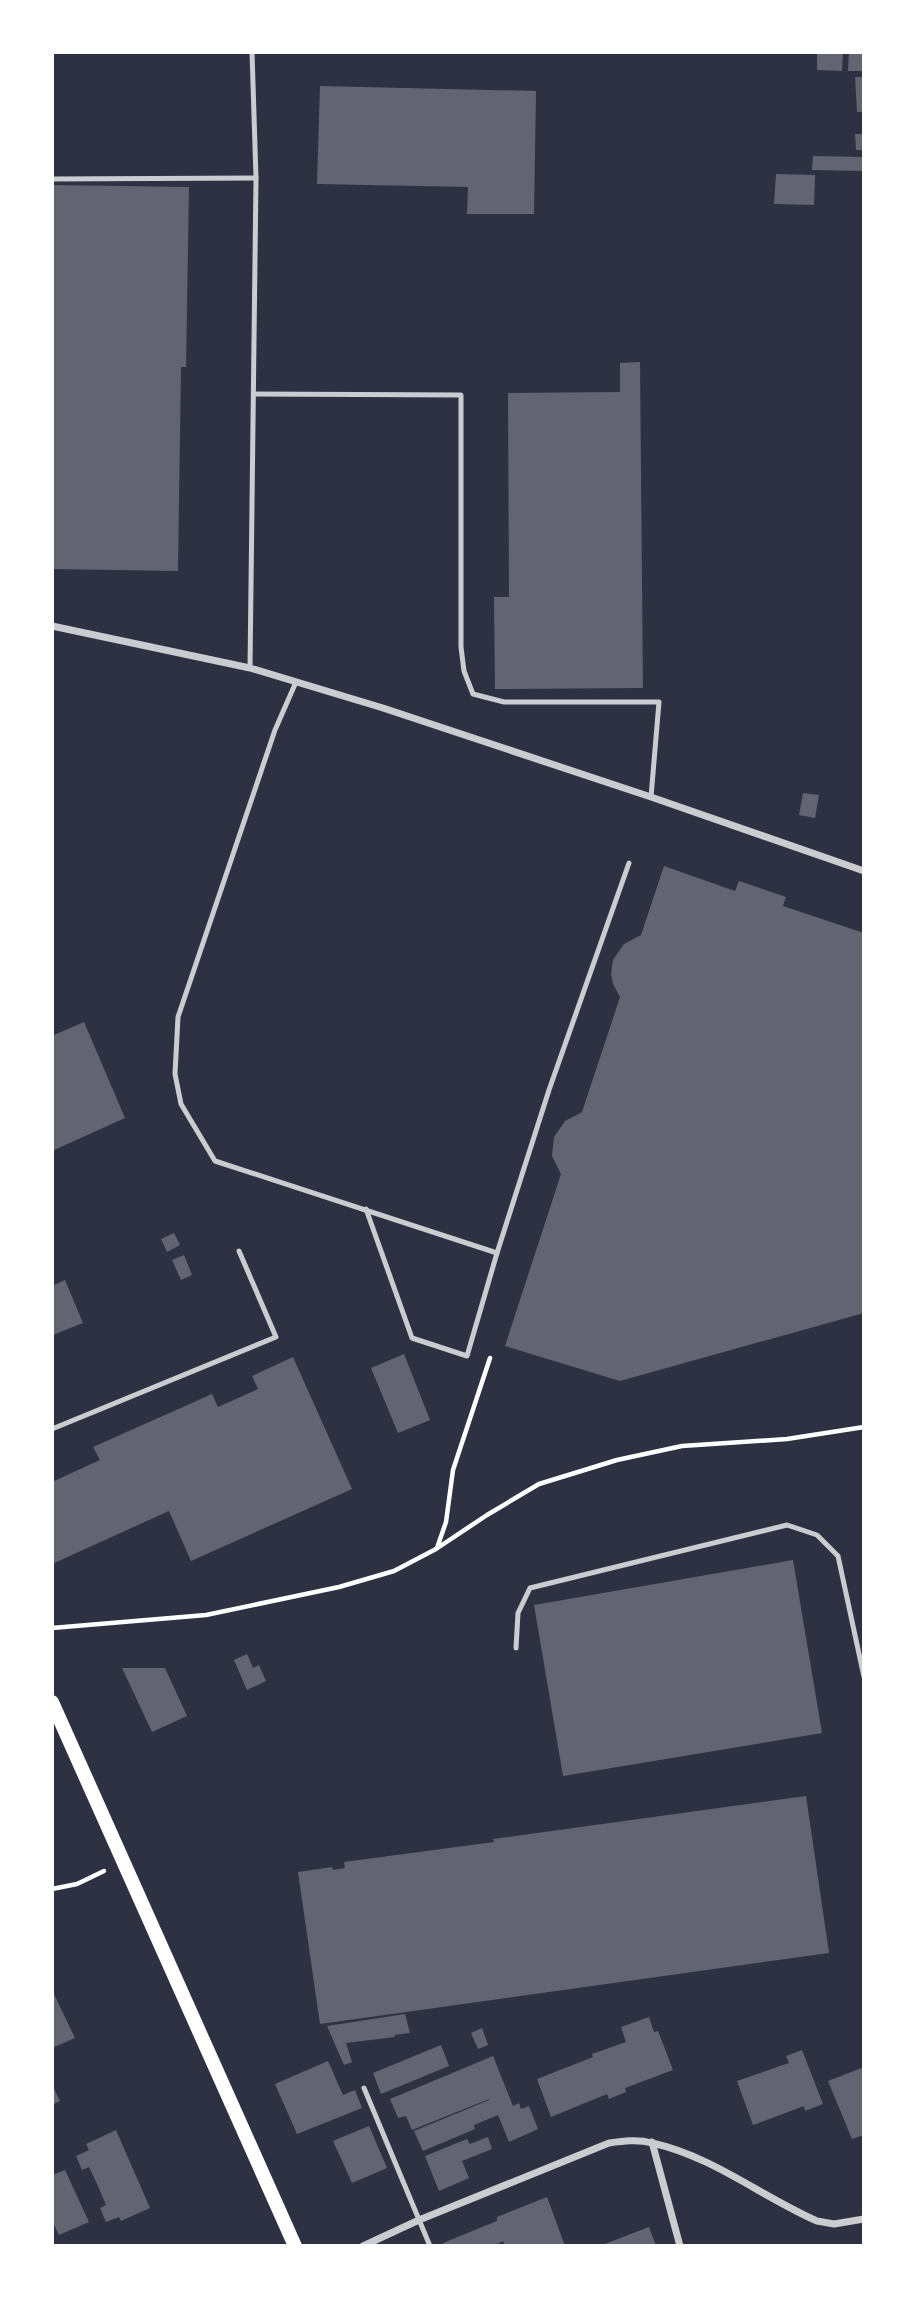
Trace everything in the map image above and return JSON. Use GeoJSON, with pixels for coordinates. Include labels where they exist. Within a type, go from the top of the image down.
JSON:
{"type":"FeatureCollection","features":[{"type":"Feature","properties":{"kind":"main road"},"geometry":{"type":"LineString","coordinates":[[52,1702],[295,2245]]}},
{"type":"Feature","properties":{"kind":"street"},"geometry":{"type":"LineString","coordinates":[[52,626],[250,668],[651,797],[863,871]]}},
{"type":"Feature","properties":{"kind":"street"},"geometry":{"type":"LineString","coordinates":[[363,2245],[609,2143],[630,2141],[652,2142],[690,2156],[726,2172],[817,2221],[834,2224],[863,2220]]}},
{"type":"Feature","properties":{"kind":"street"},"geometry":{"type":"LineString","coordinates":[[652,2142],[680,2245]]}},
{"type":"Feature","properties":{"kind":"lane"},"geometry":{"type":"LineString","coordinates":[[250,668],[256,178],[252,52]]}},
{"type":"Feature","properties":{"kind":"lane"},"geometry":{"type":"LineString","coordinates":[[52,179],[256,178]]}},
{"type":"Feature","properties":{"kind":"lane"},"geometry":{"type":"LineString","coordinates":[[254,394],[461,395],[461,647],[464,671],[473,694],[504,702],[659,702],[651,797]]}},
{"type":"Feature","properties":{"kind":"lane"},"geometry":{"type":"LineString","coordinates":[[296,682],[275,730],[178,1017],[175,1074],[181,1104],[215,1161],[497,1253]]}},
{"type":"Feature","properties":{"kind":"lane"},"geometry":{"type":"LineString","coordinates":[[366,1209],[412,1338],[467,1356],[549,1090],[629,863]]}},
{"type":"Feature","properties":{"kind":"lane"},"geometry":{"type":"LineString","coordinates":[[52,1429],[276,1337],[239,1251]]}},
{"type":"Feature","properties":{"kind":"lane"},"geometry":{"type":"LineString","coordinates":[[516,1648],[518,1613],[530,1588],[787,1525],[817,1535],[838,1556],[863,1677]]}},
{"type":"Feature","properties":{"kind":"lane"},"geometry":{"type":"LineString","coordinates":[[364,2088],[430,2245]]}},
{"type":"Feature","properties":{"kind":"path"},"geometry":{"type":"LineString","coordinates":[[436,1549],[446,1522],[453,1470],[492,1352]]}},
{"type":"Feature","properties":{"kind":"path"},"geometry":{"type":"LineString","coordinates":[[52,1628],[206,1615],[339,1587],[394,1571],[436,1549],[539,1484],[617,1460],[682,1446],[787,1439],[863,1427]]}},
{"type":"Feature","properties":{"kind":"path"},"geometry":{"type":"LineString","coordinates":[[52,1889],[77,1884],[124,1862]]}},
{"type":"Feature","properties":{"kind":"building"},"geometry":{"type":"Polygon","coordinates":[[[817,52],[843,52],[842,71],[817,70],[817,52]]]}},
{"type":"Feature","properties":{"kind":"building"},"geometry":{"type":"Polygon","coordinates":[[[849,52],[864,52],[864,71],[848,71],[849,52]]]}},
{"type":"Feature","properties":{"kind":"building"},"geometry":{"type":"Polygon","coordinates":[[[855,77],[864,77],[864,112],[857,112],[855,77]]]}},
{"type":"Feature","properties":{"kind":"building"},"geometry":{"type":"Polygon","coordinates":[[[320,86],[536,91],[534,214],[467,214],[468,187],[317,184],[320,86]]]}},
{"type":"Feature","properties":{"kind":"building"},"geometry":{"type":"Polygon","coordinates":[[[855,134],[864,134],[864,150],[856,150],[855,134]]]}},
{"type":"Feature","properties":{"kind":"building"},"geometry":{"type":"Polygon","coordinates":[[[813,156],[864,157],[864,171],[812,170],[813,156]]]}},
{"type":"Feature","properties":{"kind":"building"},"geometry":{"type":"Polygon","coordinates":[[[776,174],[815,175],[814,205],[774,204],[776,174]]]}},
{"type":"Feature","properties":{"kind":"building"},"geometry":{"type":"Polygon","coordinates":[[[52,185],[189,187],[186,367],[181,367],[178,571],[52,569],[52,185]]]}},
{"type":"Feature","properties":{"kind":"building"},"geometry":{"type":"Polygon","coordinates":[[[640,362],[643,688],[495,689],[494,597],[509,597],[508,393],[620,392],[620,363],[640,362]]]}},
{"type":"Feature","properties":{"kind":"building"},"geometry":{"type":"Polygon","coordinates":[[[803,793],[819,795],[815,818],[799,815],[803,793]]]}},
{"type":"Feature","properties":{"kind":"building"},"geometry":{"type":"Polygon","coordinates":[[[664,866],[735,891],[739,881],[786,897],[783,906],[864,933],[864,1313],[620,1381],[505,1346],[561,1174],[552,1156],[554,1137],[565,1121],[582,1112],[620,997],[611,974],[613,960],[624,944],[641,935],[664,866]]]}},
{"type":"Feature","properties":{"kind":"building"},"geometry":{"type":"Polygon","coordinates":[[[84,1022],[125,1118],[52,1151],[52,1036],[84,1022]]]}},
{"type":"Feature","properties":{"kind":"building"},"geometry":{"type":"Polygon","coordinates":[[[174,1233],[180,1245],[167,1252],[161,1239],[174,1233]]]}},
{"type":"Feature","properties":{"kind":"building"},"geometry":{"type":"Polygon","coordinates":[[[184,1255],[192,1275],[181,1280],[172,1260],[184,1255]]]}},
{"type":"Feature","properties":{"kind":"building"},"geometry":{"type":"Polygon","coordinates":[[[65,1280],[83,1323],[53,1335],[52,1286],[65,1280]]]}},
{"type":"Feature","properties":{"kind":"building"},"geometry":{"type":"Polygon","coordinates":[[[404,1354],[430,1420],[398,1433],[371,1368],[404,1354]]]}},
{"type":"Feature","properties":{"kind":"building"},"geometry":{"type":"Polygon","coordinates":[[[293,1357],[352,1489],[191,1561],[169,1511],[52,1564],[52,1482],[100,1460],[93,1447],[212,1394],[218,1407],[258,1389],[252,1376],[293,1357]]]}},
{"type":"Feature","properties":{"kind":"building"},"geometry":{"type":"Polygon","coordinates":[[[793,1560],[822,1733],[563,1776],[534,1605],[793,1560]]]}},
{"type":"Feature","properties":{"kind":"building"},"geometry":{"type":"Polygon","coordinates":[[[247,1654],[253,1668],[259,1665],[266,1681],[247,1690],[234,1660],[247,1654]]]}},
{"type":"Feature","properties":{"kind":"building"},"geometry":{"type":"Polygon","coordinates":[[[122,1668],[165,1668],[187,1716],[152,1732],[122,1668]]]}},
{"type":"Feature","properties":{"kind":"building"},"geometry":{"type":"Polygon","coordinates":[[[806,1796],[829,1953],[320,2024],[298,1872],[345,1868],[344,1862],[494,1842],[493,1839],[806,1796]]]}},
{"type":"Feature","properties":{"kind":"building"},"geometry":{"type":"Polygon","coordinates":[[[52,1990],[75,2038],[52,2048],[52,1990]]]}},
{"type":"Feature","properties":{"kind":"building"},"geometry":{"type":"Polygon","coordinates":[[[405,2014],[410,2033],[346,2043],[352,2062],[344,2065],[327,2026],[405,2014]]]}},
{"type":"Feature","properties":{"kind":"building"},"geometry":{"type":"Polygon","coordinates":[[[649,2017],[654,2032],[658,2031],[673,2070],[625,2088],[626,2092],[609,2099],[607,2094],[551,2117],[537,2079],[626,2042],[621,2027],[649,2017]]]}},
{"type":"Feature","properties":{"kind":"building"},"geometry":{"type":"Polygon","coordinates":[[[482,2028],[488,2045],[478,2049],[471,2033],[482,2028]]]}},
{"type":"Feature","properties":{"kind":"building"},"geometry":{"type":"Polygon","coordinates":[[[441,2045],[449,2066],[381,2094],[373,2073],[441,2045]]]}},
{"type":"Feature","properties":{"kind":"building"},"geometry":{"type":"Polygon","coordinates":[[[802,2050],[823,2104],[805,2111],[804,2106],[753,2125],[737,2081],[789,2063],[786,2056],[802,2050]]]}},
{"type":"Feature","properties":{"kind":"building"},"geometry":{"type":"Polygon","coordinates":[[[493,2056],[513,2106],[519,2103],[521,2109],[529,2106],[538,2129],[509,2142],[498,2115],[474,2125],[475,2129],[423,2151],[414,2131],[489,2099],[412,2130],[406,2116],[398,2118],[390,2099],[493,2056]]]}},
{"type":"Feature","properties":{"kind":"building"},"geometry":{"type":"Polygon","coordinates":[[[328,2061],[343,2095],[355,2090],[362,2108],[297,2134],[275,2084],[328,2061]]]}},
{"type":"Feature","properties":{"kind":"building"},"geometry":{"type":"Polygon","coordinates":[[[864,2067],[864,2135],[852,2139],[828,2081],[864,2067]]]}},
{"type":"Feature","properties":{"kind":"building"},"geometry":{"type":"Polygon","coordinates":[[[52,2085],[60,2101],[52,2105],[52,2085]]]}},
{"type":"Feature","properties":{"kind":"building"},"geometry":{"type":"Polygon","coordinates":[[[369,2126],[387,2168],[352,2183],[333,2141],[369,2126]]]}},
{"type":"Feature","properties":{"kind":"building"},"geometry":{"type":"Polygon","coordinates":[[[116,2130],[150,2208],[121,2221],[119,2217],[106,2222],[100,2208],[106,2205],[98,2186],[89,2167],[82,2170],[76,2156],[89,2150],[86,2144],[116,2130]]]}},
{"type":"Feature","properties":{"kind":"building"},"geometry":{"type":"Polygon","coordinates":[[[488,2137],[492,2149],[462,2161],[469,2178],[439,2191],[425,2156],[467,2139],[470,2144],[488,2137]]]}},
{"type":"Feature","properties":{"kind":"building"},"geometry":{"type":"Polygon","coordinates":[[[65,2170],[89,2222],[59,2235],[52,2221],[52,2175],[65,2170]]]}},
{"type":"Feature","properties":{"kind":"building"},"geometry":{"type":"Polygon","coordinates":[[[547,2197],[565,2246],[505,2246],[503,2241],[493,2246],[444,2246],[443,2243],[497,2221],[497,2217],[547,2197]]]}},
{"type":"Feature","properties":{"kind":"building"},"geometry":{"type":"Polygon","coordinates":[[[649,2227],[656,2246],[602,2246],[602,2245],[649,2227]]]}}]}
